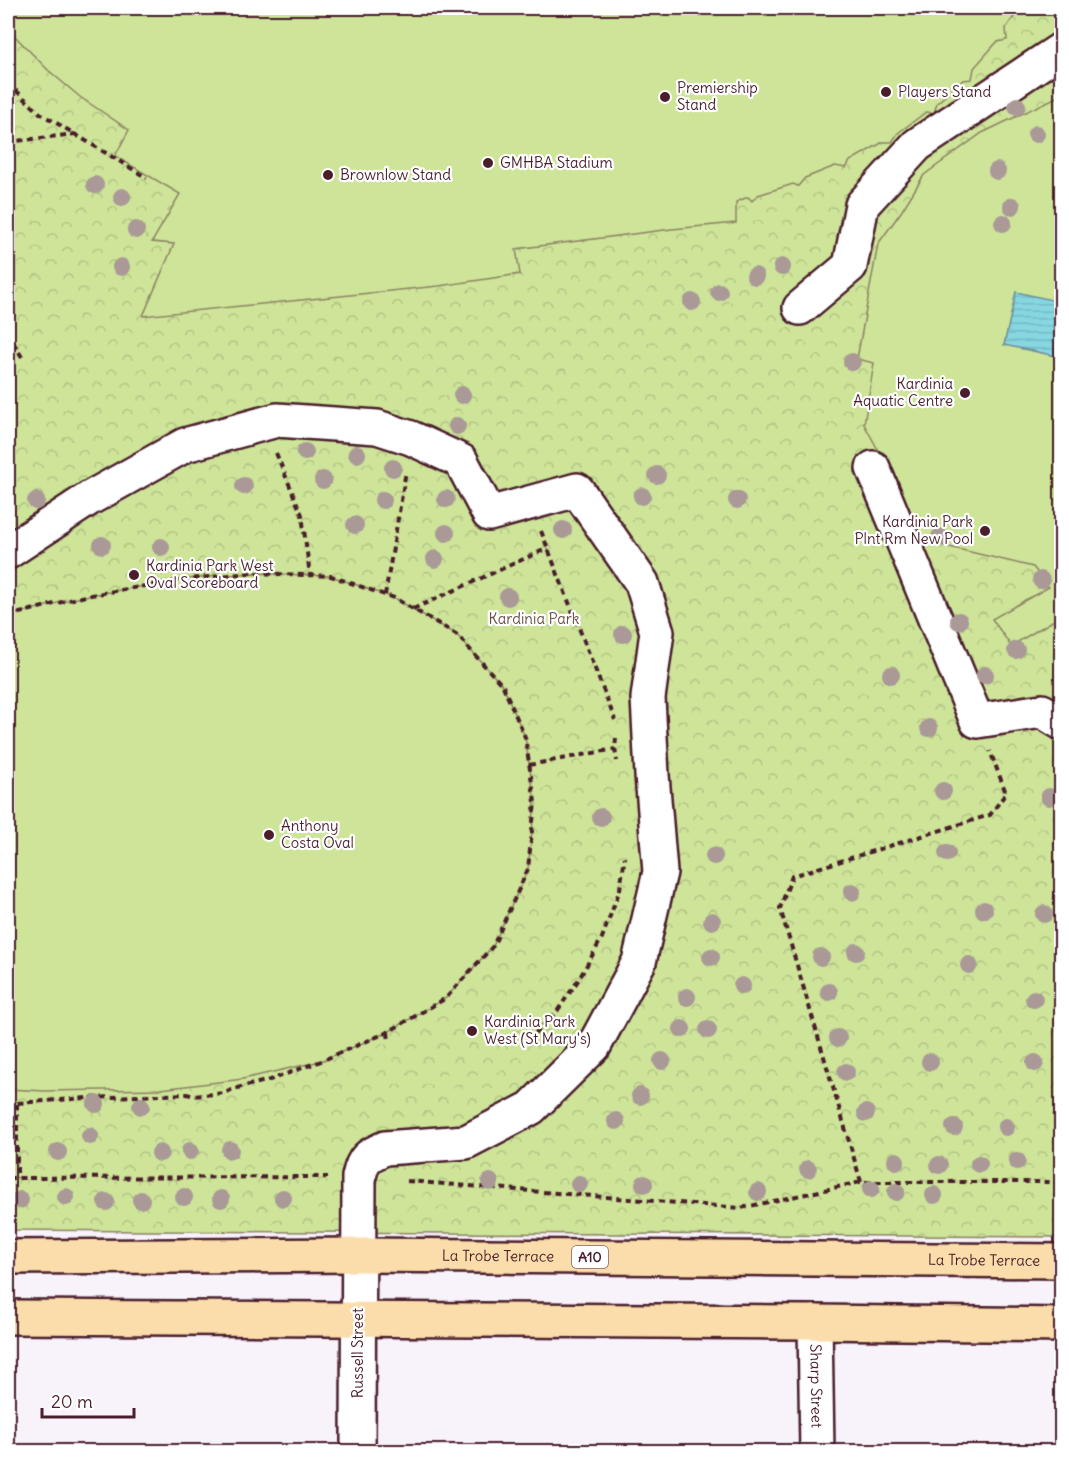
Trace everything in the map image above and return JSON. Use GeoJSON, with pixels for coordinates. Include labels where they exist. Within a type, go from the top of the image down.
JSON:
{"type":"FeatureCollection","features":[{"type":"Feature","properties":{"kind":"highway","name":"La Trobe Terrace"},"geometry":{"type":"LineString","coordinates":[[8,1257],[359,1255],[1062,1261]]}},
{"type":"Feature","properties":{"kind":"highway"},"geometry":{"type":"LineString","coordinates":[[8,1317],[1062,1325]]}},
{"type":"Feature","properties":{"kind":"street"},"geometry":{"type":"LineString","coordinates":[[800,308],[850,266],[862,205],[917,145],[1062,49]]}},
{"type":"Feature","properties":{"kind":"street"},"geometry":{"type":"LineString","coordinates":[[8,552],[90,498],[185,445],[277,420],[377,427],[411,438],[461,461],[489,514],[576,490],[642,583],[657,632],[648,698],[660,872],[639,962],[594,1046],[531,1108],[466,1142],[385,1148],[372,1154],[362,1163],[359,1177]]}},
{"type":"Feature","properties":{"kind":"street"},"geometry":{"type":"LineString","coordinates":[[873,468],[977,720],[1042,711],[1062,723]]}},
{"type":"Feature","properties":{"kind":"street","name":"Russell Street"},"geometry":{"type":"LineString","coordinates":[[358,1452],[359,1177]]}},
{"type":"Feature","properties":{"kind":"street","name":"Sharp Street"},"geometry":{"type":"LineString","coordinates":[[815,1322],[817,1452]]}},
{"type":"Feature","properties":{"kind":"path"},"geometry":{"type":"LineString","coordinates":[[8,83],[40,113],[147,178]]}},
{"type":"Feature","properties":{"kind":"path"},"geometry":{"type":"LineString","coordinates":[[8,142],[75,134]]}},
{"type":"Feature","properties":{"kind":"path"},"geometry":{"type":"LineString","coordinates":[[8,334],[22,357]]}},
{"type":"Feature","properties":{"kind":"path"},"geometry":{"type":"LineString","coordinates":[[263,423],[302,515],[310,575]]}},
{"type":"Feature","properties":{"kind":"path"},"geometry":{"type":"LineString","coordinates":[[385,595],[411,438]]}},
{"type":"Feature","properties":{"kind":"path"},"geometry":{"type":"LineString","coordinates":[[529,503],[618,727]]}},
{"type":"Feature","properties":{"kind":"path"},"geometry":{"type":"LineString","coordinates":[[413,609],[548,548]]}},
{"type":"Feature","properties":{"kind":"path"},"geometry":{"type":"LineString","coordinates":[[8,616],[86,596],[188,579],[252,573],[331,576],[385,595],[456,634],[503,686],[525,737],[535,802],[528,869],[493,946],[446,998],[388,1032],[321,1061],[270,1080],[225,1093],[17,1103],[8,1100]]}},
{"type":"Feature","properties":{"kind":"path"},"geometry":{"type":"LineString","coordinates":[[861,1182],[780,908],[792,876],[990,814],[1006,793],[977,720]]}},
{"type":"Feature","properties":{"kind":"path"},"geometry":{"type":"LineString","coordinates":[[616,738],[618,770]]}},
{"type":"Feature","properties":{"kind":"path"},"geometry":{"type":"LineString","coordinates":[[529,765],[615,748]]}},
{"type":"Feature","properties":{"kind":"path"},"geometry":{"type":"LineString","coordinates":[[528,1041],[558,1010],[602,938],[620,889],[627,846]]}},
{"type":"Feature","properties":{"kind":"path"},"geometry":{"type":"LineString","coordinates":[[388,1032],[389,1042]]}},
{"type":"Feature","properties":{"kind":"path"},"geometry":{"type":"LineString","coordinates":[[17,1103],[17,1178]]}},
{"type":"Feature","properties":{"kind":"path"},"geometry":{"type":"LineString","coordinates":[[8,1178],[359,1177]]}},
{"type":"Feature","properties":{"kind":"path"},"geometry":{"type":"LineString","coordinates":[[406,1181],[741,1208],[861,1182],[1062,1182]]}},
{"type":"Feature","properties":{"kind":"green space","name":"Kardinia Park"},"geometry":{"type":"Polygon","coordinates":[[[8,8],[1061,8],[1061,1237],[8,1230],[8,8]]]}},
{"type":"Feature","properties":{"kind":"green space","name":"GMHBA Stadium"},"geometry":{"type":"Polygon","coordinates":[[[8,8],[1020,8],[1006,28],[1007,40],[997,42],[974,68],[972,79],[963,80],[937,103],[934,113],[926,112],[898,133],[892,142],[883,142],[850,161],[846,168],[835,166],[805,178],[798,186],[793,184],[758,195],[752,201],[748,197],[736,202],[736,223],[516,249],[520,274],[439,286],[143,316],[174,244],[152,242],[180,194],[115,156],[129,130],[80,97],[48,70],[8,29],[8,8]]]}},
{"type":"Feature","properties":{"kind":"green space","name":"Kardinia Aquatic Centre"},"geometry":{"type":"Polygon","coordinates":[[[1061,95],[1061,616],[1011,646],[992,619],[1049,587],[1033,567],[920,540],[864,424],[874,363],[857,359],[878,244],[924,175],[982,133],[1061,95]]]}},
{"type":"Feature","properties":{"kind":"green space","name":"Anthony Costa Oval"},"geometry":{"type":"Polygon","coordinates":[[[252,573],[331,576],[394,598],[456,634],[503,686],[525,737],[535,802],[528,869],[493,946],[446,998],[388,1032],[321,1061],[243,1079],[161,1089],[45,1091],[8,1089],[8,616],[85,596],[187,579],[252,573]]]}},
{"type":"Feature","properties":{"kind":"water"},"geometry":{"type":"Polygon","coordinates":[[[1016,292],[1061,302],[1061,357],[1004,345],[1016,292]]]}},
{"type":"Feature","properties":{"kind":"place","name":"Players Stand"},"geometry":{"type":"Point","coordinates":[886,92]}},
{"type":"Feature","properties":{"kind":"place","name":"Premiership Stand"},"geometry":{"type":"Point","coordinates":[665,97]}},
{"type":"Feature","properties":{"kind":"place","name":"GMHBA Stadium"},"geometry":{"type":"Point","coordinates":[488,163]}},
{"type":"Feature","properties":{"kind":"place","name":"Brownlow Stand"},"geometry":{"type":"Point","coordinates":[328,175]}},
{"type":"Feature","properties":{"kind":"place","name":"Kardinia Aquatic Centre"},"geometry":{"type":"Point","coordinates":[965,393]}},
{"type":"Feature","properties":{"kind":"place","name":"Kardinia Park Plnt Rm New Pool"},"geometry":{"type":"Point","coordinates":[985,531]}},
{"type":"Feature","properties":{"kind":"place","name":"Kardinia Park West Oval Scoreboard"},"geometry":{"type":"Point","coordinates":[134,575]}},
{"type":"Feature","properties":{"kind":"place","name":"Anthony Costa Oval"},"geometry":{"type":"Point","coordinates":[269,835]}},
{"type":"Feature","properties":{"kind":"place","name":"Kardinia Park West (St Mary's)"},"geometry":{"type":"Point","coordinates":[472,1031]}}]}
